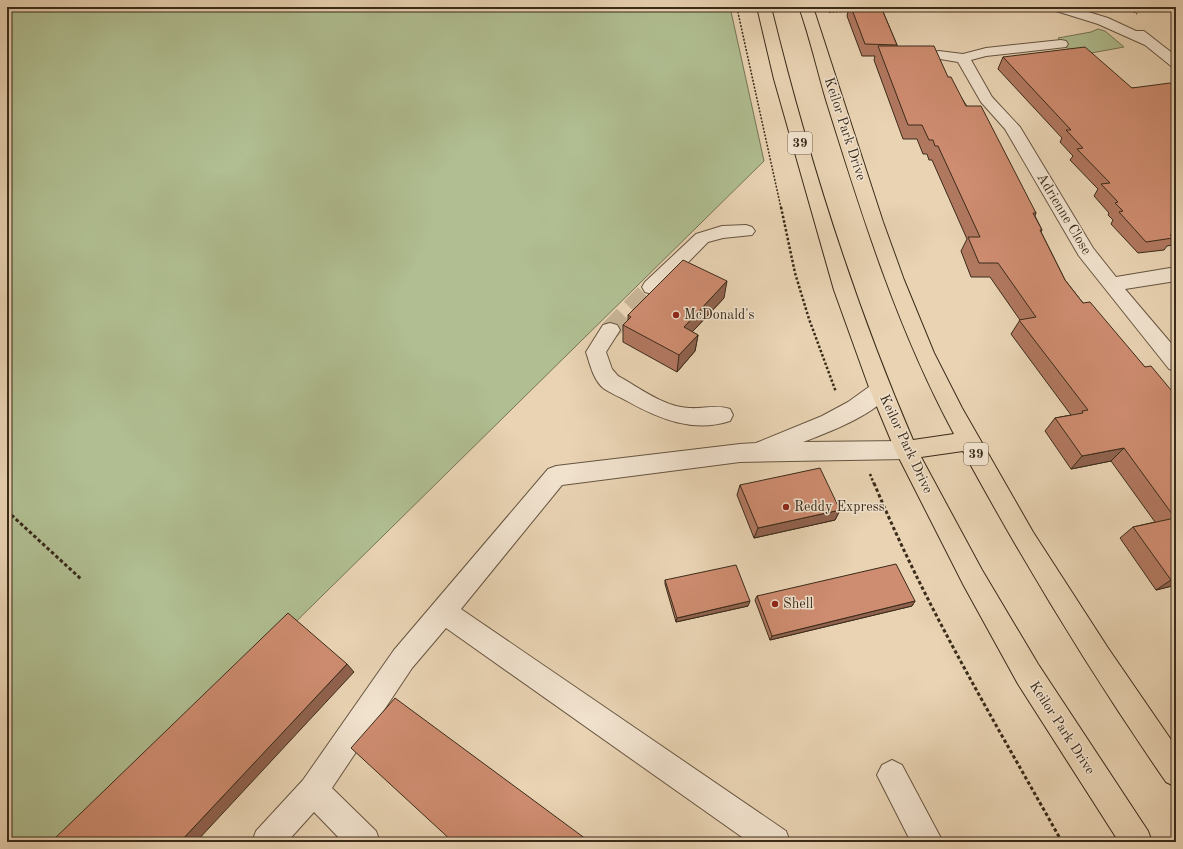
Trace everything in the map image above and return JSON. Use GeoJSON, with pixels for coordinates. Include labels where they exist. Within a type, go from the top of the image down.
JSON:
{"type":"FeatureCollection","features":[{"type":"Feature","properties":{"kind":"main road","name":"Keilor Park Drive"},"geometry":{"type":"LineString","coordinates":[[764,8],[781,79],[844,290],[881,390],[906,450],[973,578],[1024,667],[1137,842]]}},
{"type":"Feature","properties":{"kind":"main road","name":"Keilor Park Drive"},"geometry":{"type":"LineString","coordinates":[[808,10],[836,105],[888,263],[917,339],[969,441],[1007,511],[1068,612],[1127,702],[1176,772]]}},
{"type":"Feature","properties":{"kind":"main road"},"geometry":{"type":"LineString","coordinates":[[906,450],[969,441]]}},
{"type":"Feature","properties":{"kind":"street"},"geometry":{"type":"LineString","coordinates":[[1058,7],[1103,21],[1151,43]]}},
{"type":"Feature","properties":{"kind":"street"},"geometry":{"type":"LineString","coordinates":[[1113,12],[1176,63]]}},
{"type":"Feature","properties":{"kind":"street"},"geometry":{"type":"LineString","coordinates":[[939,55],[963,58],[986,52],[1061,44]]}},
{"type":"Feature","properties":{"kind":"street","name":"Adrienne Close"},"geometry":{"type":"LineString","coordinates":[[963,58],[986,99],[1012,127],[1086,252],[1133,312],[1176,363]]}},
{"type":"Feature","properties":{"kind":"street"},"geometry":{"type":"LineString","coordinates":[[652,287],[702,238],[722,232],[746,231]]}},
{"type":"Feature","properties":{"kind":"street"},"geometry":{"type":"LineString","coordinates":[[1112,284],[1176,274]]}},
{"type":"Feature","properties":{"kind":"street"},"geometry":{"type":"LineString","coordinates":[[610,330],[596,352],[603,372],[611,382],[664,410],[688,417],[722,415]]}},
{"type":"Feature","properties":{"kind":"street"},"geometry":{"type":"LineString","coordinates":[[752,454],[835,420],[856,408],[881,390]]}},
{"type":"Feature","properties":{"kind":"street"},"geometry":{"type":"LineString","coordinates":[[267,842],[313,790],[403,659],[556,476],[740,453],[752,454],[906,450]]}},
{"type":"Feature","properties":{"kind":"street"},"geometry":{"type":"LineString","coordinates":[[443,611],[775,842]]}},
{"type":"Feature","properties":{"kind":"street"},"geometry":{"type":"LineString","coordinates":[[892,775],[928,842]]}},
{"type":"Feature","properties":{"kind":"street"},"geometry":{"type":"LineString","coordinates":[[313,790],[365,842]]}},
{"type":"Feature","properties":{"kind":"path"},"geometry":{"type":"LineString","coordinates":[[737,7],[764,8]]}},
{"type":"Feature","properties":{"kind":"path"},"geometry":{"type":"LineString","coordinates":[[876,10],[994,7]]}},
{"type":"Feature","properties":{"kind":"path"},"geometry":{"type":"LineString","coordinates":[[808,10],[826,15],[830,12],[854,10]]}},
{"type":"Feature","properties":{"kind":"path"},"geometry":{"type":"LineString","coordinates":[[7,511],[81,579]]}},
{"type":"Feature","properties":{"kind":"green space"},"geometry":{"type":"Polygon","coordinates":[[[7,7],[730,7],[764,161],[72,842],[7,842],[7,7]]]}},
{"type":"Feature","properties":{"kind":"green space"},"geometry":{"type":"Polygon","coordinates":[[[1098,29],[1105,31],[1124,47],[1075,56],[1058,38],[1091,32],[1098,29]]]}},
{"type":"Feature","properties":{"kind":"building"},"geometry":{"type":"Polygon","coordinates":[[[851,7],[881,7],[897,45],[865,44],[851,7]]]}},
{"type":"Feature","properties":{"kind":"building"},"geometry":{"type":"Polygon","coordinates":[[[878,46],[934,46],[948,77],[951,77],[966,106],[981,106],[1036,213],[1033,213],[1042,230],[1040,230],[1065,280],[1083,303],[1090,302],[1145,367],[1151,366],[1176,396],[1176,578],[1171,580],[1133,527],[1175,518],[1124,448],[1082,456],[1055,418],[1083,413],[1082,411],[1088,410],[1019,320],[1036,317],[998,263],[979,263],[968,237],[980,237],[938,146],[935,146],[933,140],[929,140],[922,125],[908,125],[878,46]]]}},
{"type":"Feature","properties":{"kind":"building"},"geometry":{"type":"Polygon","coordinates":[[[1085,47],[1132,88],[1170,83],[1176,88],[1176,234],[1170,235],[1173,238],[1146,242],[1119,212],[1123,211],[1115,203],[1118,202],[1101,184],[1110,183],[1077,149],[1083,148],[1066,130],[1071,130],[1003,57],[1085,47]]]}},
{"type":"Feature","properties":{"kind":"building","name":"McDonald's"},"geometry":{"type":"Polygon","coordinates":[[[683,260],[727,281],[684,327],[698,335],[679,355],[623,325],[631,317],[628,315],[683,260]]]}},
{"type":"Feature","properties":{"kind":"building","name":"Reddy Express"},"geometry":{"type":"Polygon","coordinates":[[[820,468],[840,510],[758,528],[740,485],[820,468]]]}},
{"type":"Feature","properties":{"kind":"building"},"geometry":{"type":"Polygon","coordinates":[[[896,564],[915,601],[772,636],[757,596],[896,564]]]}},
{"type":"Feature","properties":{"kind":"building"},"geometry":{"type":"Polygon","coordinates":[[[736,565],[750,601],[677,618],[665,580],[736,565]]]}},
{"type":"Feature","properties":{"kind":"building"},"geometry":{"type":"Polygon","coordinates":[[[288,613],[347,664],[180,842],[51,842],[288,613]]]}},
{"type":"Feature","properties":{"kind":"building"},"geometry":{"type":"Polygon","coordinates":[[[395,698],[590,842],[453,842],[351,748],[395,698]]]}},
{"type":"Feature","properties":{"kind":"tunnel"},"geometry":{"type":"LineString","coordinates":[[610,330],[652,287]]}},
{"type":"Feature","properties":{"kind":"place","name":"McDonald's"},"geometry":{"type":"Point","coordinates":[676,315]}},
{"type":"Feature","properties":{"kind":"place","name":"Reddy Express"},"geometry":{"type":"Point","coordinates":[786,507]}},
{"type":"Feature","properties":{"kind":"place","name":"Shell"},"geometry":{"type":"Point","coordinates":[775,604]}}]}
